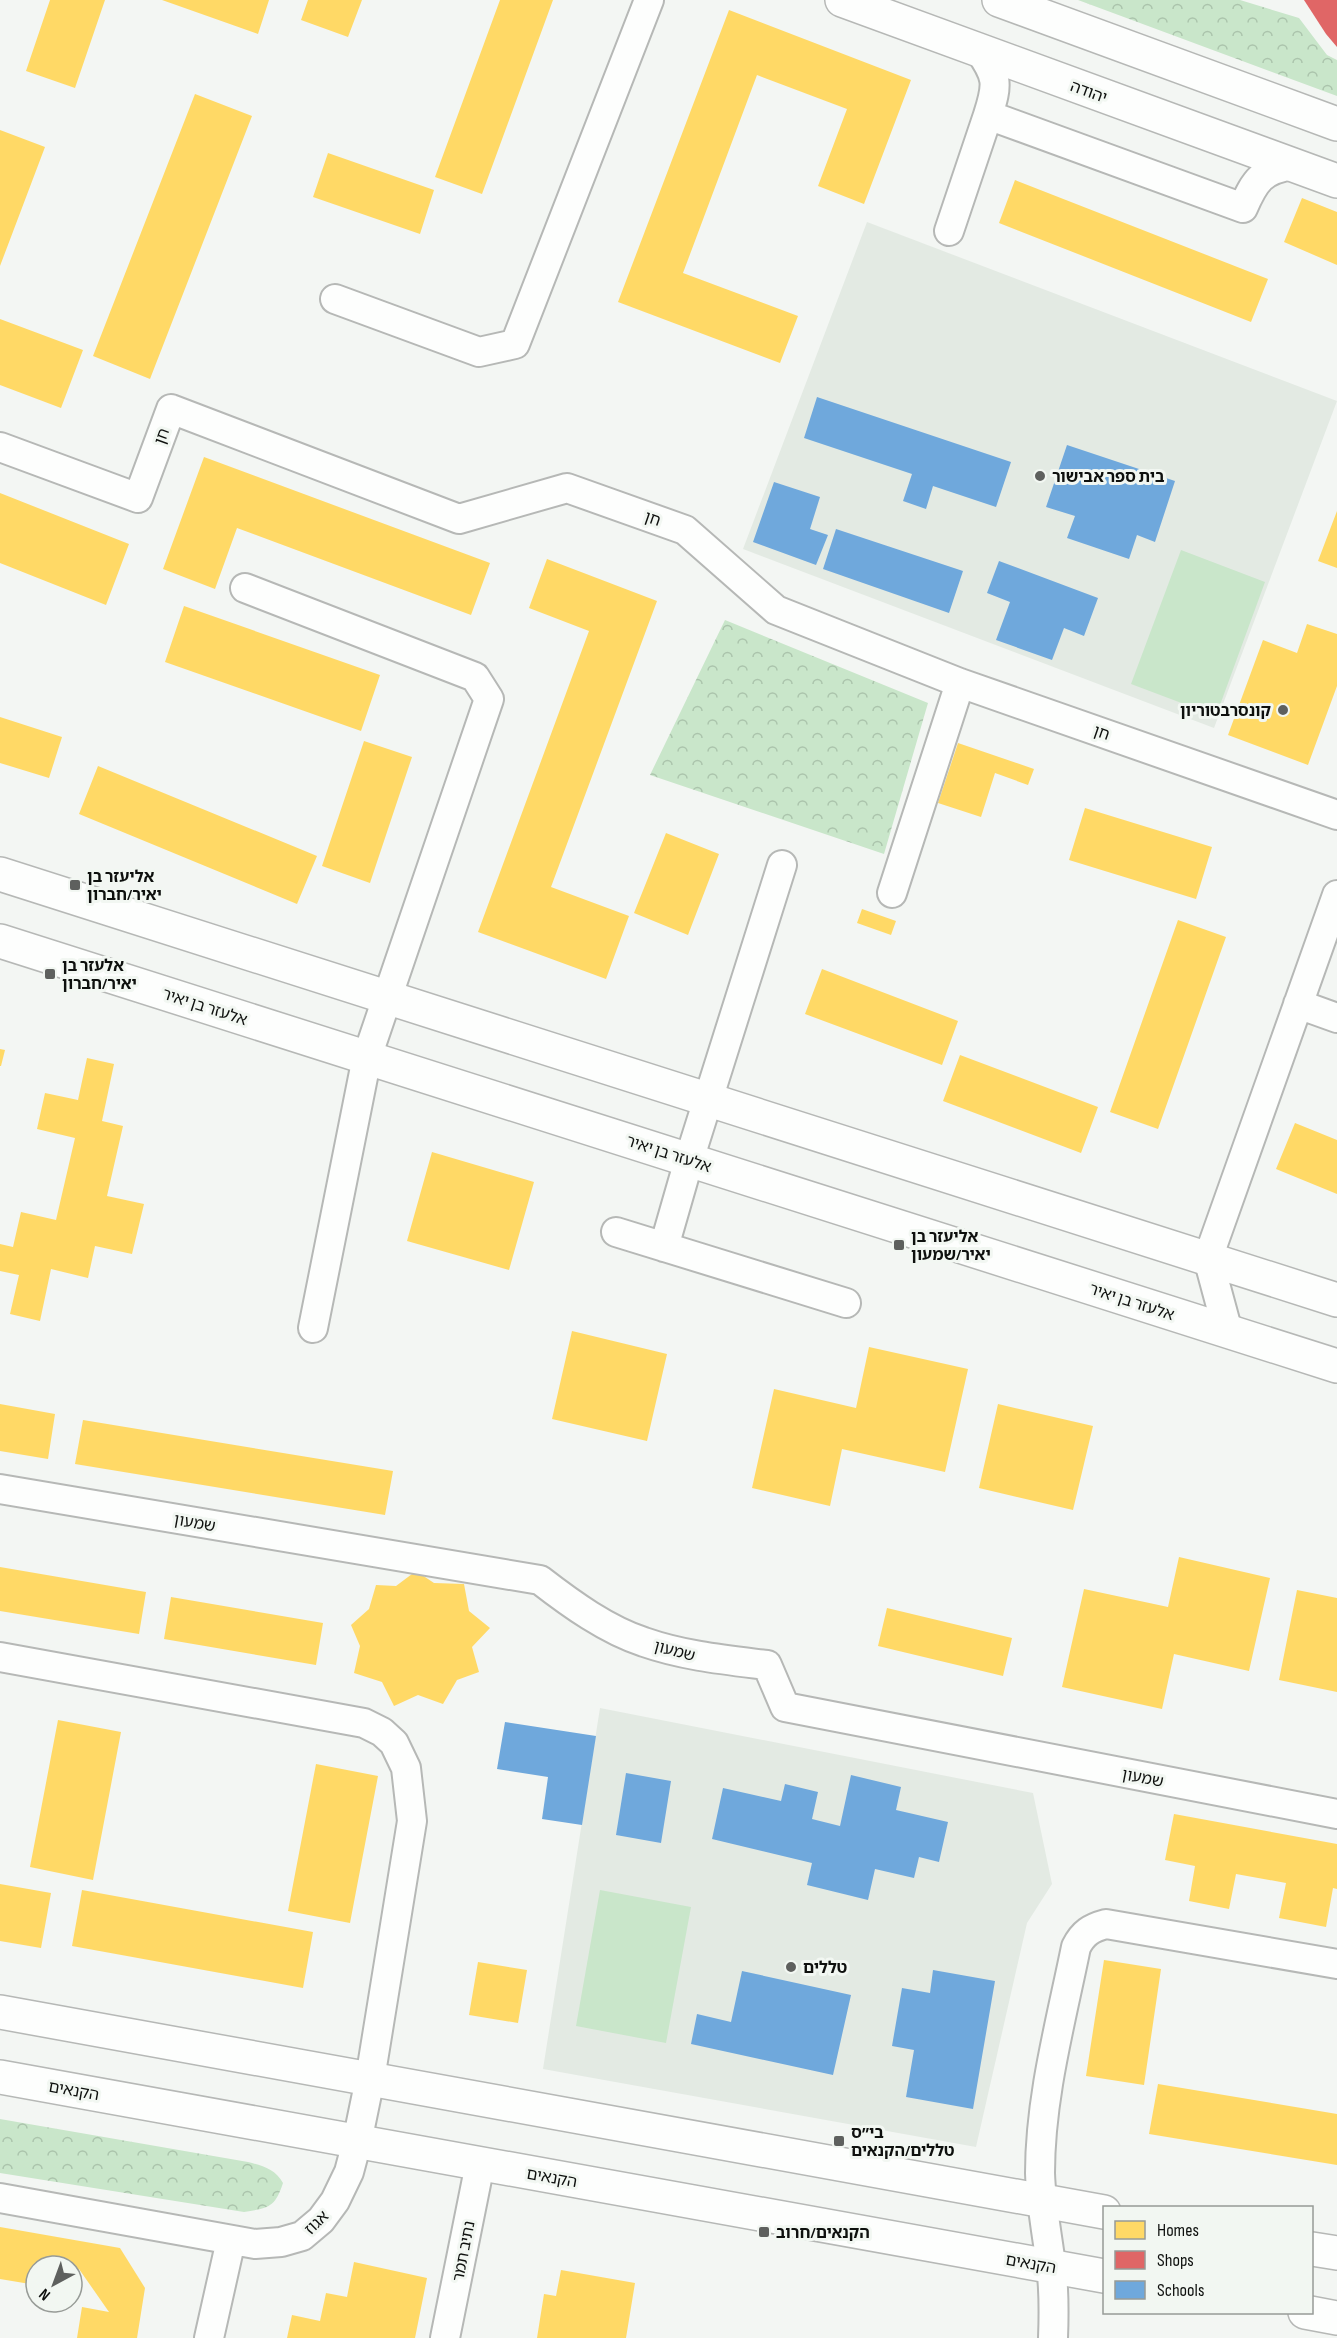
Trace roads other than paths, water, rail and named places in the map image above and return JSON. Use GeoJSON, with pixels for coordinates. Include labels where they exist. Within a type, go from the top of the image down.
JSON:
{"type":"FeatureCollection","features":[{"type":"Feature","properties":{"kind":"street"},"geometry":{"type":"LineString","coordinates":[[335,299],[478,352],[514,344],[649,0]]}},
{"type":"Feature","properties":{"kind":"street","name":"יהודה"},"geometry":{"type":"LineString","coordinates":[[842,0],[1337,181]]}},
{"type":"Feature","properties":{"kind":"street"},"geometry":{"type":"LineString","coordinates":[[999,0],[1337,124]]}},
{"type":"Feature","properties":{"kind":"street"},"geometry":{"type":"LineString","coordinates":[[949,231],[996,92],[993,70],[980,50]]}},
{"type":"Feature","properties":{"kind":"street"},"geometry":{"type":"LineString","coordinates":[[988,115],[1243,208],[1252,186],[1260,178],[1274,168],[1293,165]]}},
{"type":"Feature","properties":{"kind":"street","name":"חן"},"geometry":{"type":"LineString","coordinates":[[0,447],[138,498],[171,409],[459,519],[567,488],[686,530],[776,610],[960,682],[1337,815]]}},
{"type":"Feature","properties":{"kind":"street"},"geometry":{"type":"LineString","coordinates":[[245,588],[475,677],[489,699],[367,1057],[313,1328]]}},
{"type":"Feature","properties":{"kind":"street"},"geometry":{"type":"LineString","coordinates":[[892,893],[960,682]]}},
{"type":"Feature","properties":{"kind":"street"},"geometry":{"type":"LineString","coordinates":[[664,1247],[782,865]]}},
{"type":"Feature","properties":{"kind":"street"},"geometry":{"type":"LineString","coordinates":[[0,874],[1337,1300]]}},
{"type":"Feature","properties":{"kind":"street"},"geometry":{"type":"LineString","coordinates":[[1228,1332],[1208,1258],[1337,896]]}},
{"type":"Feature","properties":{"kind":"street","name":"אלעזר בן יאיר"},"geometry":{"type":"LineString","coordinates":[[0,941],[1337,1366]]}},
{"type":"Feature","properties":{"kind":"street"},"geometry":{"type":"LineString","coordinates":[[1298,1004],[1337,1018]]}},
{"type":"Feature","properties":{"kind":"street"},"geometry":{"type":"LineString","coordinates":[[615,1232],[846,1303]]}},
{"type":"Feature","properties":{"kind":"street","name":"שמעון"},"geometry":{"type":"LineString","coordinates":[[0,1489],[540,1580],[579,1610],[642,1642],[704,1658],[768,1665],[785,1707],[1337,1815]]}},
{"type":"Feature","properties":{"kind":"street","name":"אגוז"},"geometry":{"type":"LineString","coordinates":[[0,1658],[364,1723],[382,1732],[394,1743],[406,1768],[412,1821],[370,2079],[357,2142],[349,2172],[335,2201],[321,2220],[302,2236],[281,2242],[255,2244],[0,2198]]}},
{"type":"Feature","properties":{"kind":"street"},"geometry":{"type":"LineString","coordinates":[[1053,2338],[1054,2304],[1051,2267],[1041,2200],[1041,2137],[1047,2093],[1076,1947],[1082,1935],[1094,1927],[1106,1924],[1337,1964]]}},
{"type":"Feature","properties":{"kind":"street"},"geometry":{"type":"LineString","coordinates":[[0,2012],[1103,2212]]}},
{"type":"Feature","properties":{"kind":"street","name":"הקנאים"},"geometry":{"type":"LineString","coordinates":[[0,2077],[1103,2276]]}},
{"type":"Feature","properties":{"kind":"street","name":"נתיב תמר"},"geometry":{"type":"LineString","coordinates":[[445,2338],[480,2164]]}},
{"type":"Feature","properties":{"kind":"street"},"geometry":{"type":"LineString","coordinates":[[209,2338],[231,2240]]}},
{"type":"Feature","properties":{"kind":"street"},"geometry":{"type":"LineString","coordinates":[[1313,2249],[1337,2253]]}},
{"type":"Feature","properties":{"kind":"street"},"geometry":{"type":"LineString","coordinates":[[1311,2314],[1337,2318]]}},
{"type":"Feature","properties":{"kind":"place","name":"בית ספר אבישור"},"geometry":{"type":"Point","coordinates":[1040,476]}},
{"type":"Feature","properties":{"kind":"place","name":"קונסרבטוריון"},"geometry":{"type":"Point","coordinates":[1283,710]}},
{"type":"Feature","properties":{"kind":"place","name":"אליעזר בן יאיר/חברון"},"geometry":{"type":"Point","coordinates":[75,885]}},
{"type":"Feature","properties":{"kind":"place","name":"אלעזר בן יאיר/חברון"},"geometry":{"type":"Point","coordinates":[50,974]}},
{"type":"Feature","properties":{"kind":"place","name":"אליעזר בן יאיר/שמעון"},"geometry":{"type":"Point","coordinates":[899,1245]}},
{"type":"Feature","properties":{"kind":"place","name":"טללים"},"geometry":{"type":"Point","coordinates":[791,1967]}},
{"type":"Feature","properties":{"kind":"place","name":"בי״ס טללים/הקנאים"},"geometry":{"type":"Point","coordinates":[839,2141]}},
{"type":"Feature","properties":{"kind":"place","name":"הקנאים/חרוב"},"geometry":{"type":"Point","coordinates":[764,2232]}}]}
